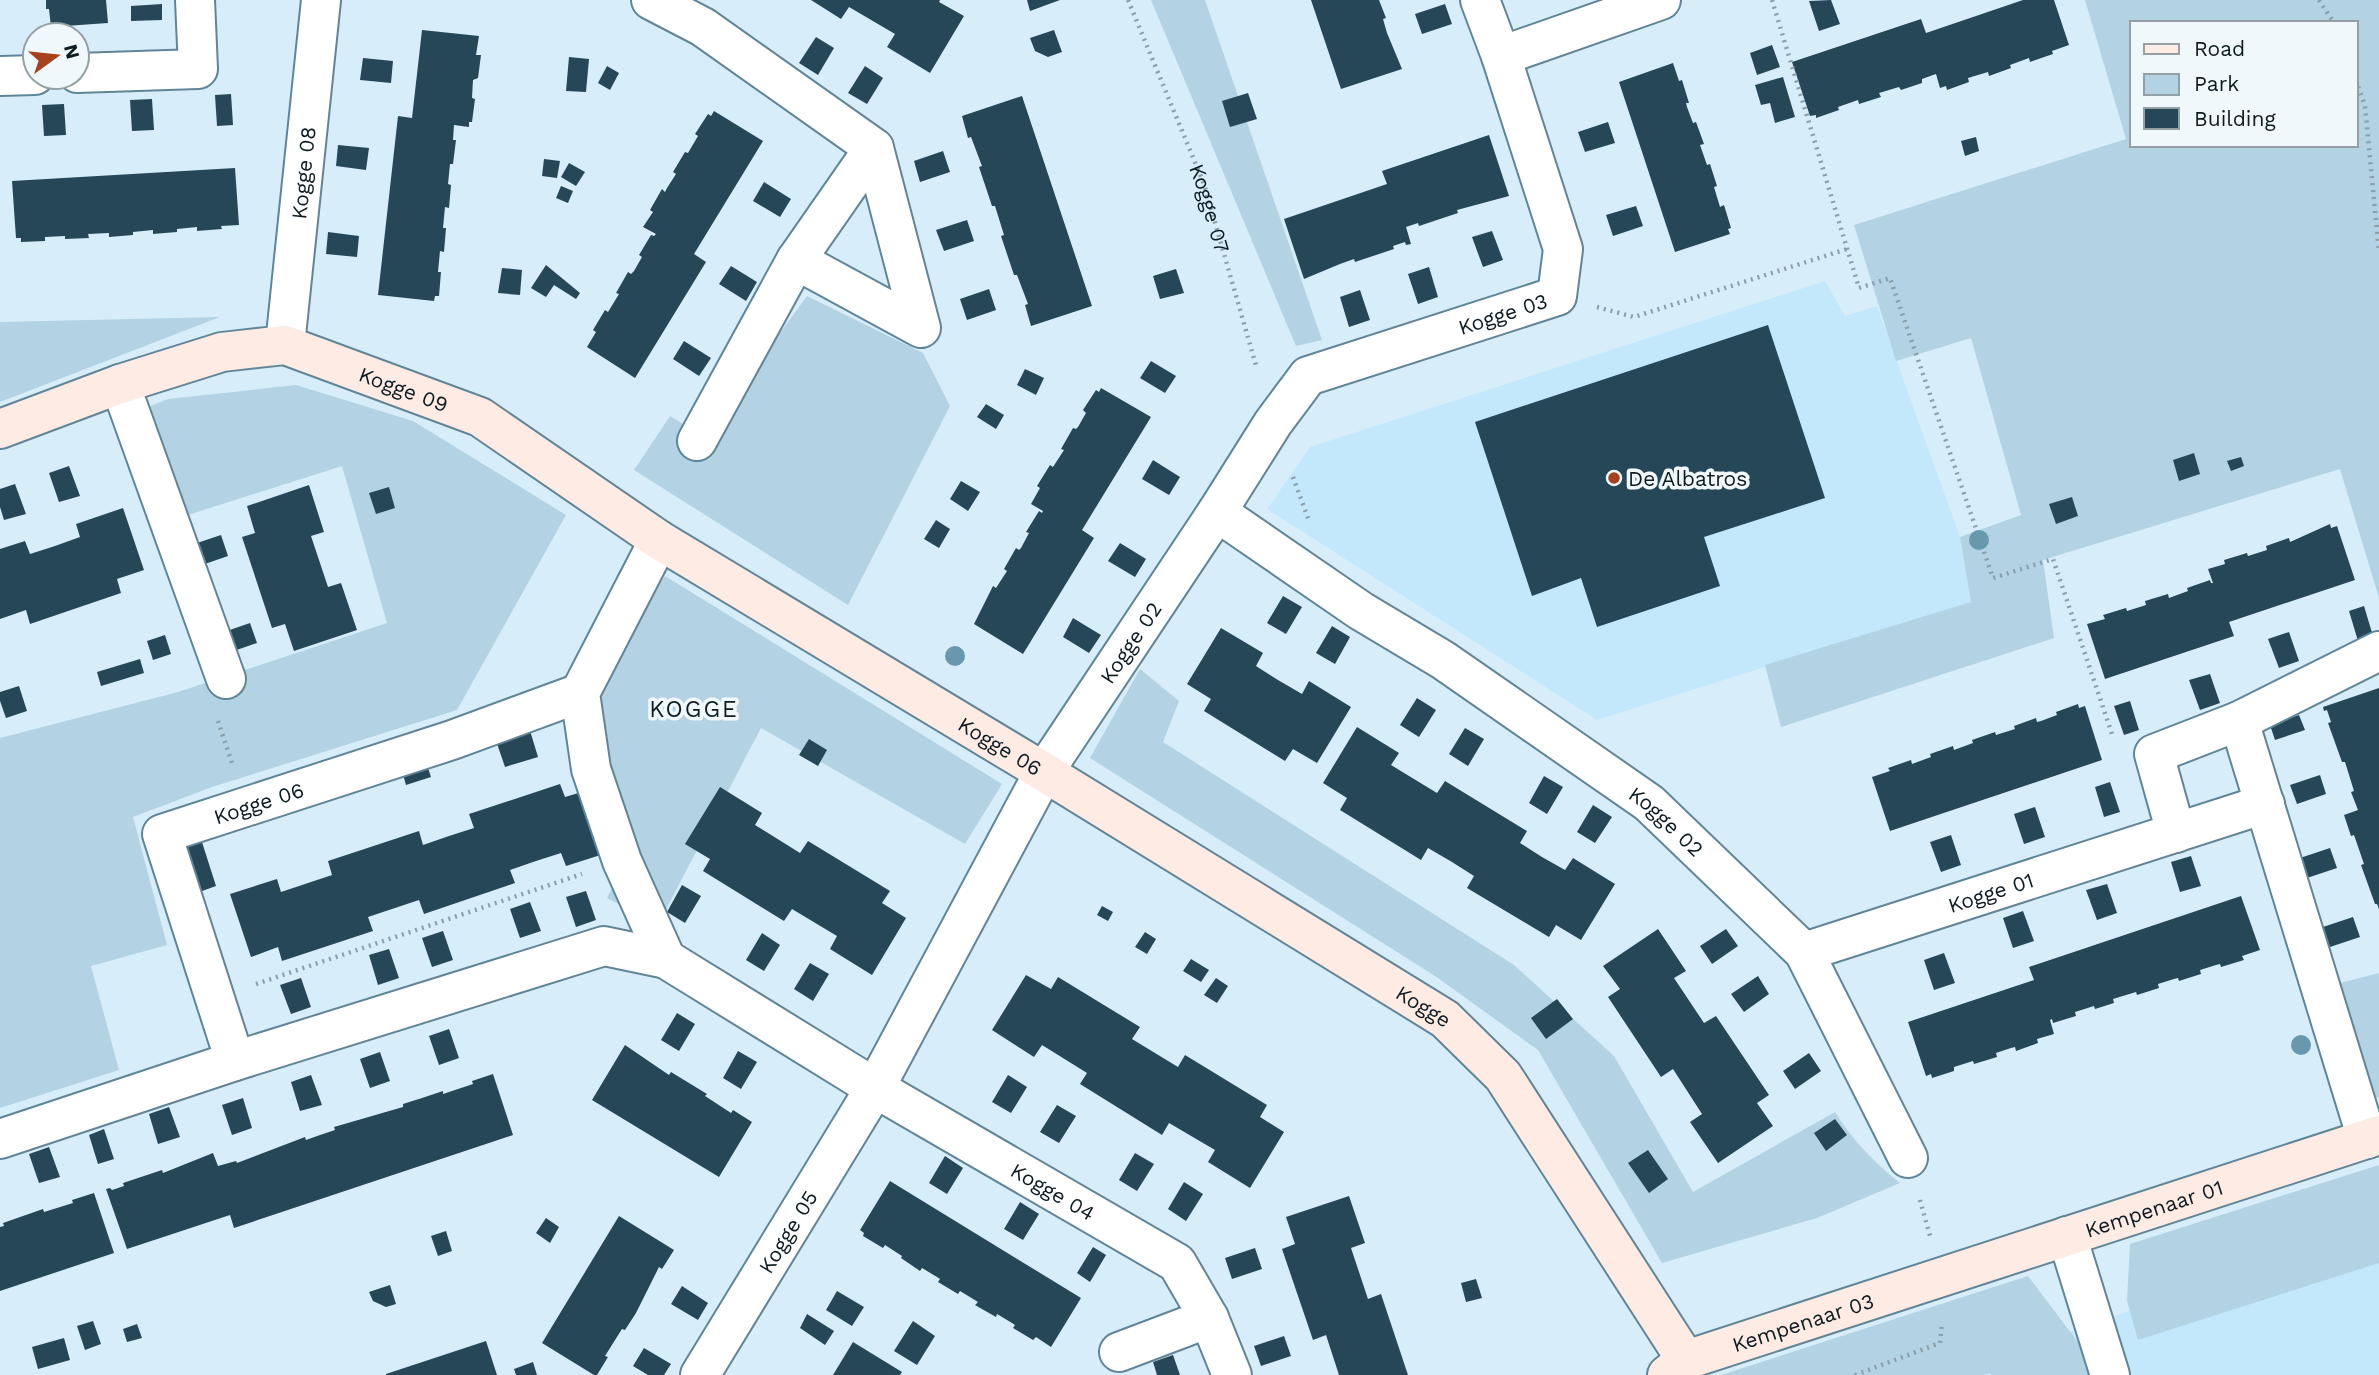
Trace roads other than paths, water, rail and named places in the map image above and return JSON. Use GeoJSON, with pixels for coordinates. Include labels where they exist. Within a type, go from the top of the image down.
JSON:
{"type":"FeatureCollection","features":[{"type":"Feature","properties":{"kind":"street"},"geometry":{"type":"LineString","coordinates":[[91,73],[198,69],[194,0]]}},
{"type":"Feature","properties":{"kind":"street","name":"Kogge 08"},"geometry":{"type":"LineString","coordinates":[[285,345],[321,0]]}},
{"type":"Feature","properties":{"kind":"street"},"geometry":{"type":"LineString","coordinates":[[651,0],[704,27],[874,148],[921,328],[796,260]]}},
{"type":"Feature","properties":{"kind":"street","name":"Kogge 03"},"geometry":{"type":"LineString","coordinates":[[1273,423],[1308,376],[1557,296],[1563,249],[1502,56],[1480,0]]}},
{"type":"Feature","properties":{"kind":"street"},"geometry":{"type":"LineString","coordinates":[[1502,56],[1661,0]]}},
{"type":"Feature","properties":{"kind":"street"},"geometry":{"type":"LineString","coordinates":[[0,76],[21,75]]}},
{"type":"Feature","properties":{"kind":"street"},"geometry":{"type":"LineString","coordinates":[[697,441],[796,260],[874,148]]}},
{"type":"Feature","properties":{"kind":"street","name":"Kogge 09"},"geometry":{"type":"LineString","coordinates":[[0,429],[120,384],[222,352],[285,345],[480,417],[659,540]]}},
{"type":"Feature","properties":{"kind":"street"},"geometry":{"type":"LineString","coordinates":[[120,384],[226,679]]}},
{"type":"Feature","properties":{"kind":"street","name":"Kogge 02"},"geometry":{"type":"LineString","coordinates":[[1044,772],[1273,423]]}},
{"type":"Feature","properties":{"kind":"street","name":"Kogge 02"},"geometry":{"type":"LineString","coordinates":[[1217,512],[1336,594],[1443,660],[1649,803],[1804,952],[1908,1158]]}},
{"type":"Feature","properties":{"kind":"street"},"geometry":{"type":"LineString","coordinates":[[659,540],[580,693],[591,769],[622,861],[666,959]]}},
{"type":"Feature","properties":{"kind":"street","name":"Kogge 06"},"geometry":{"type":"LineString","coordinates":[[659,540],[1044,772],[875,1088]]}},
{"type":"Feature","properties":{"kind":"street"},"geometry":{"type":"LineString","coordinates":[[2176,833],[2154,754],[2239,721],[2379,651]]}},
{"type":"Feature","properties":{"kind":"street","name":"Kogge 06"},"geometry":{"type":"LineString","coordinates":[[235,1061],[162,834],[452,740],[580,693]]}},
{"type":"Feature","properties":{"kind":"street"},"geometry":{"type":"LineString","coordinates":[[2239,721],[2373,1137]]}},
{"type":"Feature","properties":{"kind":"street","name":"Kogge"},"geometry":{"type":"LineString","coordinates":[[1044,772],[1445,1019],[1503,1076],[1677,1368]]}},
{"type":"Feature","properties":{"kind":"street","name":"Kogge 01"},"geometry":{"type":"LineString","coordinates":[[1804,952],[2265,804]]}},
{"type":"Feature","properties":{"kind":"street"},"geometry":{"type":"LineString","coordinates":[[0,1139],[235,1061],[604,946],[666,959],[875,1088]]}},
{"type":"Feature","properties":{"kind":"street","name":"Kogge 04"},"geometry":{"type":"LineString","coordinates":[[875,1088],[1177,1263],[1209,1318],[1232,1375]]}},
{"type":"Feature","properties":{"kind":"street","name":"Kogge 05"},"geometry":{"type":"LineString","coordinates":[[700,1375],[875,1088]]}},
{"type":"Feature","properties":{"kind":"street","name":"Kempenaar 01"},"geometry":{"type":"LineString","coordinates":[[2110,1375],[2067,1236],[2373,1137]]}},
{"type":"Feature","properties":{"kind":"street","name":"Kempenaar 03"},"geometry":{"type":"LineString","coordinates":[[1677,1368],[2067,1236]]}},
{"type":"Feature","properties":{"kind":"street"},"geometry":{"type":"LineString","coordinates":[[1119,1352],[1209,1318]]}},
{"type":"Feature","properties":{"kind":"place","name":"De Albatros"},"geometry":{"type":"Point","coordinates":[1614,478]}},
{"type":"Feature","properties":{"kind":"district","name":"KOGGE"},"geometry":{"type":"Point","coordinates":[694,709]}}]}
